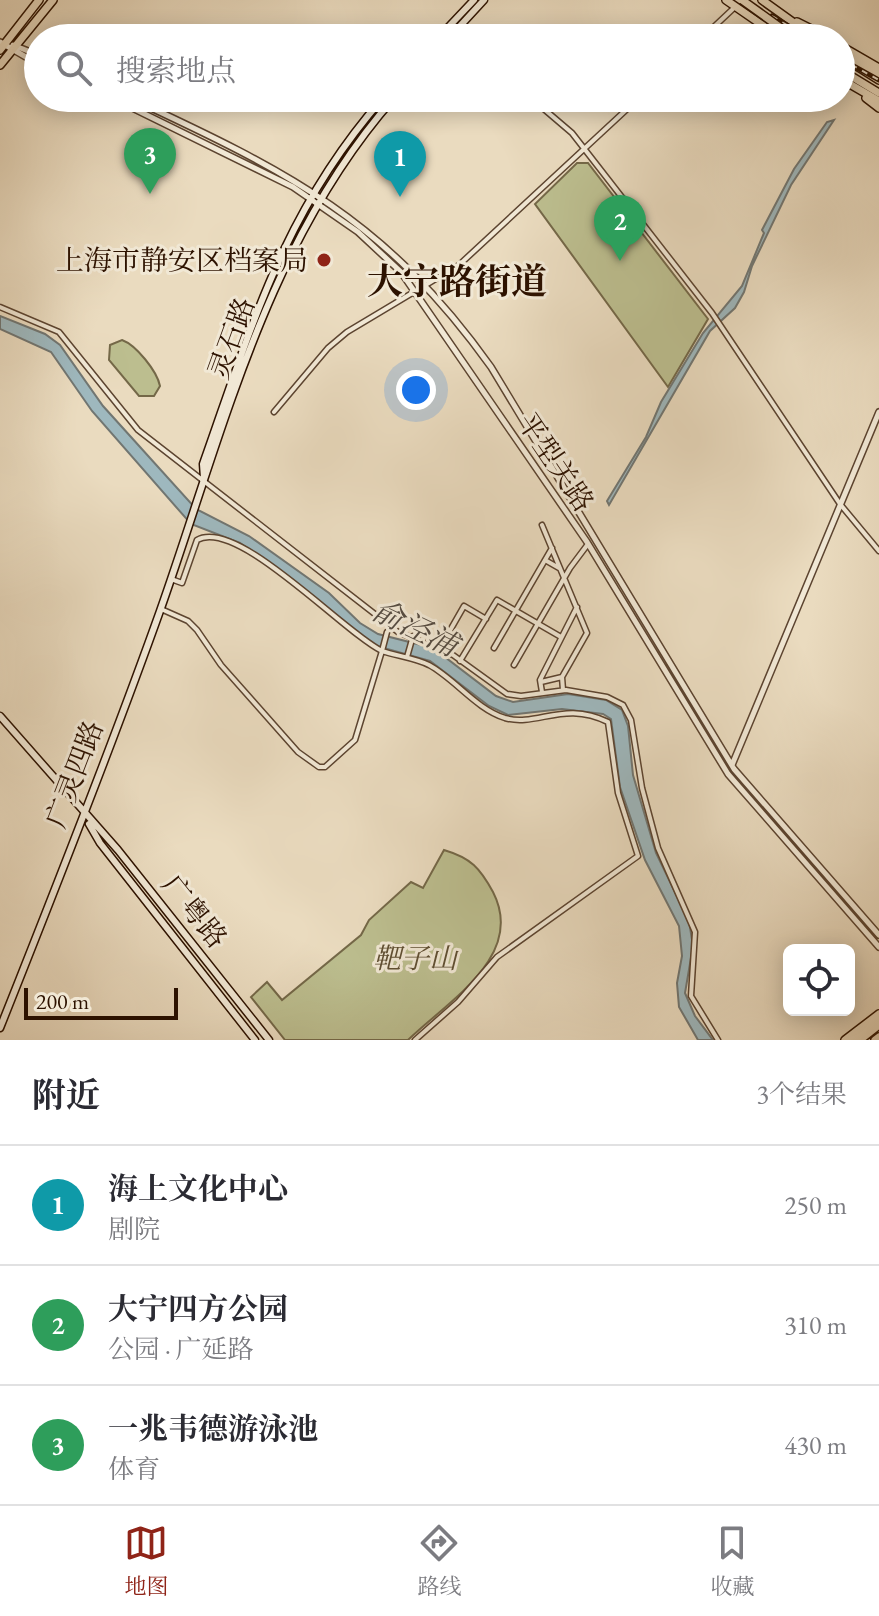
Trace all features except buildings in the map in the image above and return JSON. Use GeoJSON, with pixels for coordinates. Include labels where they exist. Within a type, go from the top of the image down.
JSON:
{"type":"FeatureCollection","features":[{"type":"Feature","properties":{"kind":"main road"},"geometry":{"type":"LineString","coordinates":[[1,46],[39,0]]}},
{"type":"Feature","properties":{"kind":"main road"},"geometry":{"type":"LineString","coordinates":[[34,24],[53,0]]}},
{"type":"Feature","properties":{"kind":"main road"},"geometry":{"type":"LineString","coordinates":[[451,24],[474,0]]}},
{"type":"Feature","properties":{"kind":"main road"},"geometry":{"type":"LineString","coordinates":[[462,24],[484,0]]}},
{"type":"Feature","properties":{"kind":"main road"},"geometry":{"type":"LineString","coordinates":[[726,0],[760,24]]}},
{"type":"Feature","properties":{"kind":"main road"},"geometry":{"type":"LineString","coordinates":[[742,0],[775,24]]}},
{"type":"Feature","properties":{"kind":"main road"},"geometry":{"type":"LineString","coordinates":[[764,0],[800,24]]}},
{"type":"Feature","properties":{"kind":"main road"},"geometry":{"type":"LineString","coordinates":[[764,0],[798,24]]}},
{"type":"Feature","properties":{"kind":"main road"},"geometry":{"type":"LineString","coordinates":[[797,22],[801,24]]}},
{"type":"Feature","properties":{"kind":"main road"},"geometry":{"type":"LineString","coordinates":[[0,65],[24,36]]}},
{"type":"Feature","properties":{"kind":"main road"},"geometry":{"type":"LineString","coordinates":[[855,57],[879,68]]}},
{"type":"Feature","properties":{"kind":"main road"},"geometry":{"type":"LineString","coordinates":[[855,61],[879,77]]}},
{"type":"Feature","properties":{"kind":"main road"},"geometry":{"type":"LineString","coordinates":[[855,78],[879,93]]}},
{"type":"Feature","properties":{"kind":"main road"},"geometry":{"type":"LineString","coordinates":[[855,87],[879,101]]}},
{"type":"Feature","properties":{"kind":"main road"},"geometry":{"type":"LineString","coordinates":[[855,89],[879,108]]}},
{"type":"Feature","properties":{"kind":"main road","name":"灵石路"},"geometry":{"type":"LineString","coordinates":[[187,534],[263,314],[316,197],[374,112]]}},
{"type":"Feature","properties":{"kind":"main road","name":"灵石路"},"geometry":{"type":"LineString","coordinates":[[316,197],[383,112]]}},
{"type":"Feature","properties":{"kind":"main road","name":"广灵四路"},"geometry":{"type":"LineString","coordinates":[[0,1028],[187,534]]}},
{"type":"Feature","properties":{"kind":"main road","name":"广粤路"},"geometry":{"type":"LineString","coordinates":[[0,716],[83,814],[118,850],[269,1040]]}},
{"type":"Feature","properties":{"kind":"main road","name":"广粤路"},"geometry":{"type":"LineString","coordinates":[[83,814],[100,843],[255,1040]]}},
{"type":"Feature","properties":{"kind":"main road"},"geometry":{"type":"LineString","coordinates":[[845,1040],[879,1014]]}},
{"type":"Feature","properties":{"kind":"main road"},"geometry":{"type":"LineString","coordinates":[[854,1040],[879,1023]]}},
{"type":"Feature","properties":{"kind":"main road"},"geometry":{"type":"LineString","coordinates":[[860,1040],[879,1023]]}},
{"type":"Feature","properties":{"kind":"street"},"geometry":{"type":"LineString","coordinates":[[717,24],[735,7]]}},
{"type":"Feature","properties":{"kind":"street"},"geometry":{"type":"LineString","coordinates":[[1,46],[24,51]]}},
{"type":"Feature","properties":{"kind":"street"},"geometry":{"type":"LineString","coordinates":[[14,48],[24,55]]}},
{"type":"Feature","properties":{"kind":"street","name":"平型关路"},"geometry":{"type":"LineString","coordinates":[[142,112],[316,197],[382,253],[415,291],[588,544],[728,774],[879,947]]}},
{"type":"Feature","properties":{"kind":"street","name":"平型关路"},"geometry":{"type":"LineString","coordinates":[[159,112],[266,163],[361,224],[426,285],[491,367],[732,766],[879,935]]}},
{"type":"Feature","properties":{"kind":"street"},"geometry":{"type":"LineString","coordinates":[[546,112],[584,149],[712,313],[840,504],[879,551]]}},
{"type":"Feature","properties":{"kind":"street"},"geometry":{"type":"LineString","coordinates":[[274,412],[328,348],[347,332],[473,254],[624,112]]}},
{"type":"Feature","properties":{"kind":"street"},"geometry":{"type":"LineString","coordinates":[[0,307],[59,332],[76,349],[125,417],[398,632],[413,636],[460,661],[507,694],[563,690],[613,698],[629,715],[642,788],[658,848],[695,932],[691,996],[718,1040]]}},
{"type":"Feature","properties":{"kind":"street"},"geometry":{"type":"LineString","coordinates":[[728,774],[879,412]]}},
{"type":"Feature","properties":{"kind":"street"},"geometry":{"type":"LineString","coordinates":[[542,525],[587,633],[562,677],[563,690]]}},
{"type":"Feature","properties":{"kind":"street"},"geometry":{"type":"LineString","coordinates":[[171,579],[182,583],[197,540],[213,535],[228,539],[313,597],[355,635],[382,650],[426,664],[506,718],[523,719],[561,711],[594,716],[608,722],[618,793],[638,856],[497,957],[458,1002],[415,1040]]}},
{"type":"Feature","properties":{"kind":"street"},"geometry":{"type":"LineString","coordinates":[[514,665],[564,577],[588,544]]}},
{"type":"Feature","properties":{"kind":"street"},"geometry":{"type":"LineString","coordinates":[[494,648],[552,548]]}},
{"type":"Feature","properties":{"kind":"street"},"geometry":{"type":"LineString","coordinates":[[545,560],[561,570]]}},
{"type":"Feature","properties":{"kind":"street"},"geometry":{"type":"LineString","coordinates":[[460,661],[497,600],[561,637]]}},
{"type":"Feature","properties":{"kind":"street"},"geometry":{"type":"LineString","coordinates":[[448,634],[464,606],[486,619]]}},
{"type":"Feature","properties":{"kind":"street"},"geometry":{"type":"LineString","coordinates":[[542,692],[540,682],[577,607]]}},
{"type":"Feature","properties":{"kind":"street"},"geometry":{"type":"LineString","coordinates":[[160,609],[188,621],[298,752],[319,767],[325,767],[355,740],[387,632]]}},
{"type":"Feature","properties":{"kind":"street"},"geometry":{"type":"LineString","coordinates":[[407,658],[413,636]]}},
{"type":"Feature","properties":{"kind":"street"},"geometry":{"type":"LineString","coordinates":[[540,682],[562,677]]}},
{"type":"Feature","properties":{"kind":"green space"},"geometry":{"type":"Polygon","coordinates":[[[577,163],[588,163],[708,319],[668,387],[535,204],[577,163]]]}},
{"type":"Feature","properties":{"kind":"green space"},"geometry":{"type":"Polygon","coordinates":[[[122,340],[139,353],[155,373],[160,386],[154,396],[139,396],[109,360],[110,345],[122,340]]]}},
{"type":"Feature","properties":{"kind":"green space","name":"靶子山"},"geometry":{"type":"Polygon","coordinates":[[[444,850],[468,860],[479,870],[493,892],[500,915],[499,937],[491,957],[478,975],[408,1040],[285,1040],[251,997],[267,982],[282,1000],[361,935],[369,920],[411,882],[423,888],[444,850]]]}},
{"type":"Feature","properties":{"kind":"water"},"geometry":{"type":"Polygon","coordinates":[[[834,120],[791,185],[735,308],[710,331],[609,505],[607,501],[646,437],[661,402],[703,333],[742,286],[764,233],[762,230],[794,169],[827,122],[834,120]]]}},
{"type":"Feature","properties":{"kind":"water"},"geometry":{"type":"Polygon","coordinates":[[[0,316],[45,334],[60,345],[103,406],[196,509],[249,536],[329,593],[360,623],[378,634],[433,648],[496,696],[513,702],[568,694],[606,700],[622,710],[628,726],[633,775],[656,853],[689,921],[693,946],[685,993],[695,1016],[713,1040],[698,1040],[679,1007],[677,983],[682,956],[679,926],[645,860],[620,787],[611,719],[603,714],[562,709],[508,715],[489,706],[430,661],[373,645],[240,543],[191,524],[92,411],[51,352],[0,329],[0,316]]]}},
{"type":"Feature","properties":{"kind":"railway"},"geometry":{"type":"LineString","coordinates":[[772,16],[785,24]]}},
{"type":"Feature","properties":{"kind":"railway"},"geometry":{"type":"LineString","coordinates":[[855,67],[879,80]]}},
{"type":"Feature","properties":{"kind":"place","name":"一兆韦德游泳池"},"geometry":{"type":"Point","coordinates":[150,194]}},
{"type":"Feature","properties":{"kind":"place","name":"海上文化中心"},"geometry":{"type":"Point","coordinates":[400,197]}},
{"type":"Feature","properties":{"kind":"place","name":"上海市静安区档案局"},"geometry":{"type":"Point","coordinates":[324,260]}},
{"type":"Feature","properties":{"kind":"place","name":"大宁四方公园"},"geometry":{"type":"Point","coordinates":[620,261]}},
{"type":"Feature","properties":{"kind":"district","name":"大宁路街道"},"geometry":{"type":"Point","coordinates":[457,281]}},
{"type":"Feature","properties":{"kind":"water label","name":"俞泾浦"},"geometry":{"type":"Point","coordinates":[415,628]}}]}
